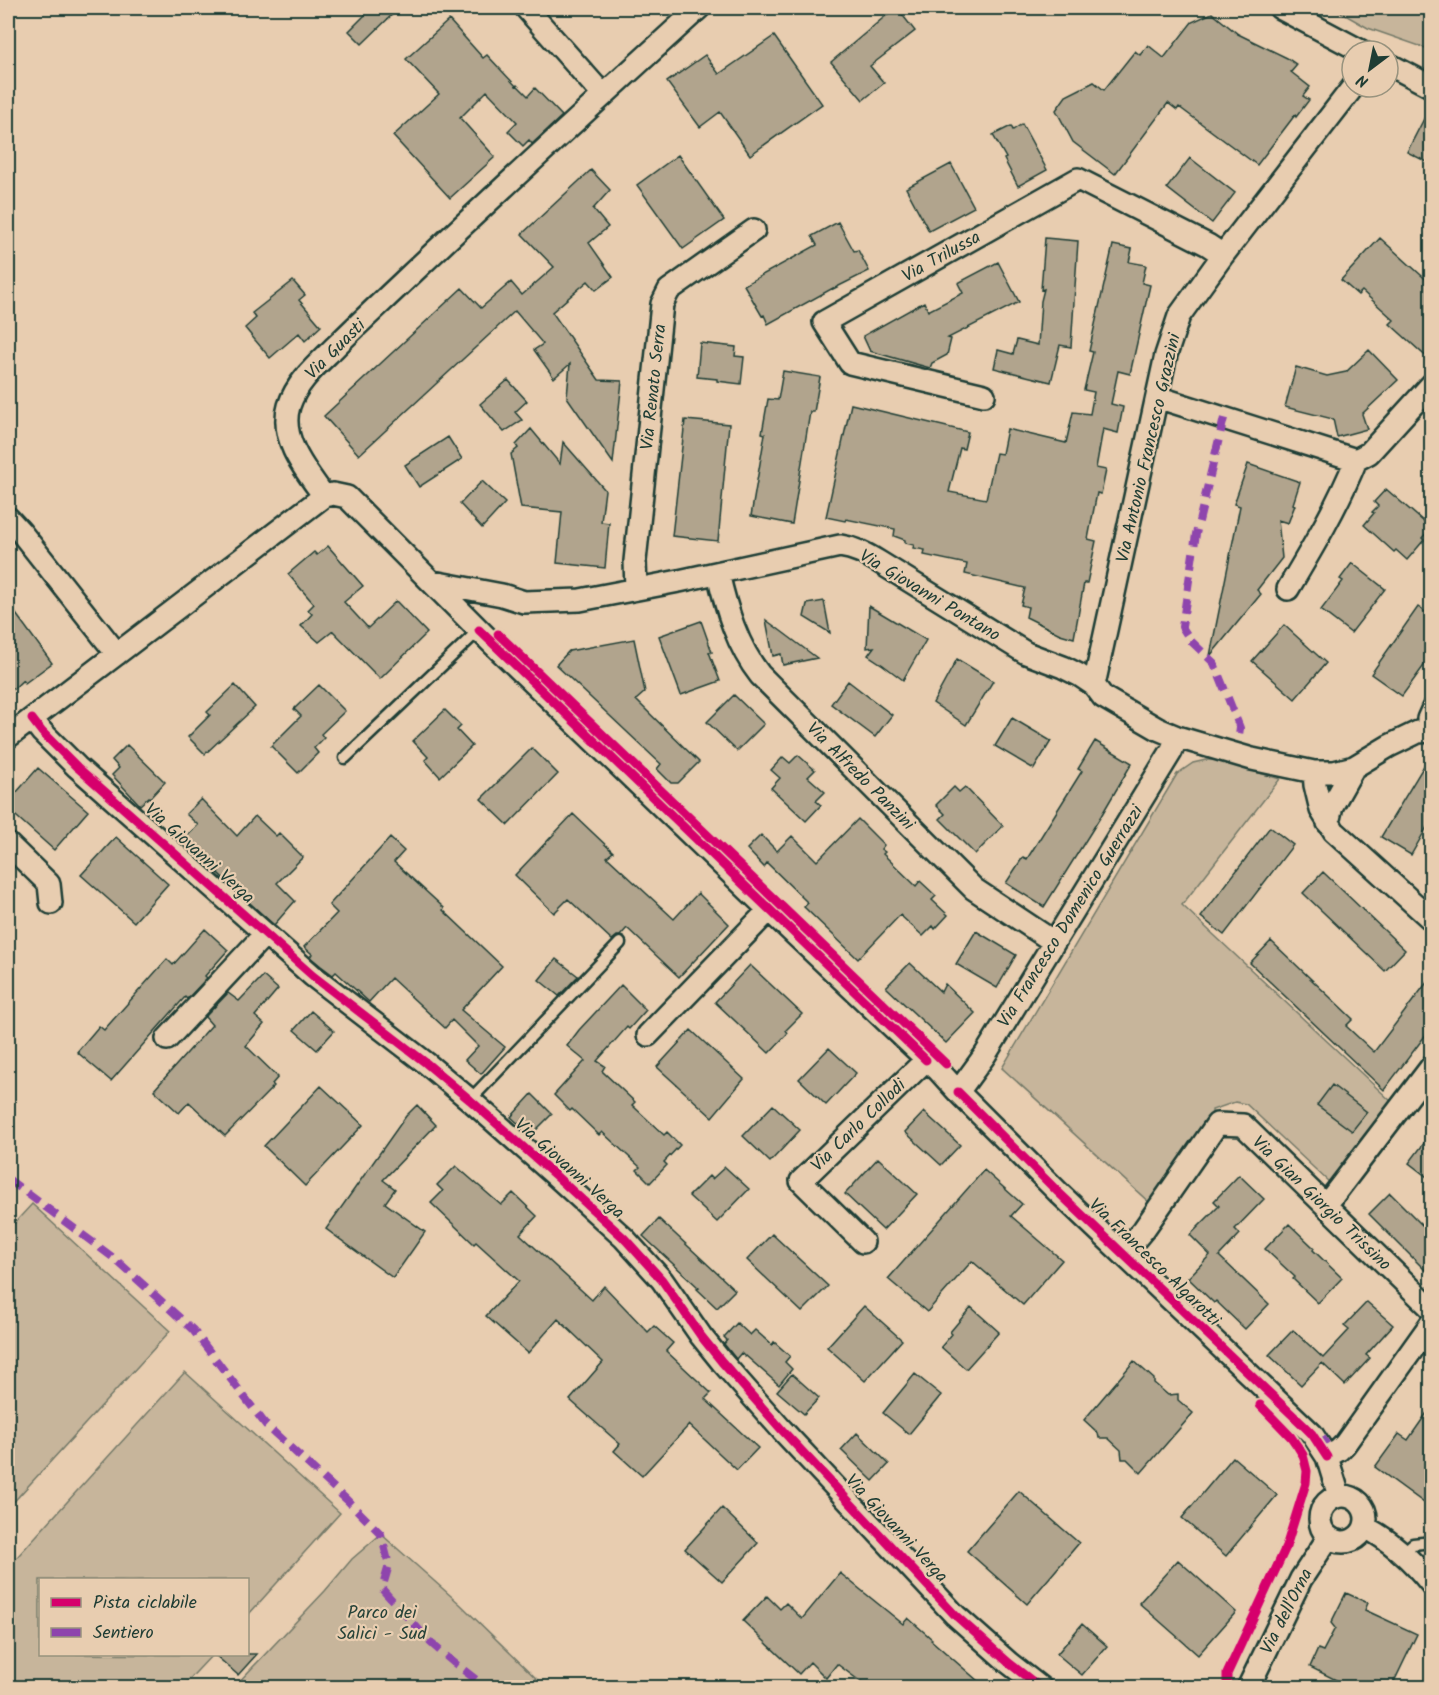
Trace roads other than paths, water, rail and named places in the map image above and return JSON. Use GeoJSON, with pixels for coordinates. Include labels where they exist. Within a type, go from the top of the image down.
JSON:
{"type":"FeatureCollection","features":[{"type":"Feature","properties":{"kind":"street"},"geometry":{"type":"LineString","coordinates":[[526,8],[603,95]]}},
{"type":"Feature","properties":{"kind":"street","name":"Via Guasti"},"geometry":{"type":"LineString","coordinates":[[324,496],[289,437],[286,422],[297,388],[348,334],[492,197],[699,8]]}},
{"type":"Feature","properties":{"kind":"street"},"geometry":{"type":"LineString","coordinates":[[1280,8],[1340,40]]}},
{"type":"Feature","properties":{"kind":"street"},"geometry":{"type":"LineString","coordinates":[[1400,70],[1431,87]]}},
{"type":"Feature","properties":{"kind":"street","name":"Via Antonio Francesco Grazzini"},"geometry":{"type":"LineString","coordinates":[[1094,685],[1166,355],[1179,316],[1223,255],[1344,99]]}},
{"type":"Feature","properties":{"kind":"street","name":"Via Trilussa"},"geometry":{"type":"LineString","coordinates":[[984,395],[850,363],[824,322],[1078,179],[1208,245],[1223,255]]}},
{"type":"Feature","properties":{"kind":"street","name":"Via Renato Serra"},"geometry":{"type":"LineString","coordinates":[[636,589],[635,561],[662,304],[669,290],[754,230]]}},
{"type":"Feature","properties":{"kind":"street"},"geometry":{"type":"LineString","coordinates":[[1288,589],[1312,550],[1356,460],[1369,453],[1431,384]]}},
{"type":"Feature","properties":{"kind":"street"},"geometry":{"type":"LineString","coordinates":[[1158,398],[1356,460]]}},
{"type":"Feature","properties":{"kind":"street","name":"Via Francesco Algarotti"},"geometry":{"type":"LineString","coordinates":[[324,496],[342,495],[350,499],[479,630],[926,1060],[1123,1254],[1303,1425],[1327,1457],[1339,1496]]}},
{"type":"Feature","properties":{"kind":"street"},"geometry":{"type":"LineString","coordinates":[[8,737],[324,496]]}},
{"type":"Feature","properties":{"kind":"street"},"geometry":{"type":"LineString","coordinates":[[8,518],[117,654]]}},
{"type":"Feature","properties":{"kind":"street","name":"Via Giovanni Pontano"},"geometry":{"type":"LineString","coordinates":[[433,582],[502,595],[524,602],[580,600],[840,546],[850,548],[871,557],[1026,653],[1063,667],[1094,685],[1103,697],[1158,729],[1177,737],[1252,759],[1314,772],[1334,772],[1354,767]]}},
{"type":"Feature","properties":{"kind":"street","name":"Via Alfredo Panzini"},"geometry":{"type":"LineString","coordinates":[[718,573],[724,598],[742,648],[760,675],[974,889],[1054,942]]}},
{"type":"Feature","properties":{"kind":"street","name":"Via Giovanni Verga"},"geometry":{"type":"LineString","coordinates":[[32,719],[77,767],[265,934],[313,976],[470,1100],[624,1238],[662,1280],[722,1362],[782,1430],[955,1615],[1041,1688]]}},
{"type":"Feature","properties":{"kind":"street"},"geometry":{"type":"LineString","coordinates":[[1328,824],[1332,806],[1354,767],[1431,724]]}},
{"type":"Feature","properties":{"kind":"street","name":"Via Francesco Domenico Guerrazzi"},"geometry":{"type":"LineString","coordinates":[[958,1092],[985,1055],[1171,752],[1177,737]]}},
{"type":"Feature","properties":{"kind":"street"},"geometry":{"type":"LineString","coordinates":[[1314,772],[1321,810],[1328,824],[1431,920]]}},
{"type":"Feature","properties":{"kind":"street"},"geometry":{"type":"LineString","coordinates":[[8,844],[49,884],[51,903]]}},
{"type":"Feature","properties":{"kind":"street"},"geometry":{"type":"LineString","coordinates":[[648,1035],[769,910]]}},
{"type":"Feature","properties":{"kind":"street"},"geometry":{"type":"LineString","coordinates":[[167,1039],[265,934]]}},
{"type":"Feature","properties":{"kind":"street","name":"Via Carlo Collodi"},"geometry":{"type":"LineString","coordinates":[[862,1242],[801,1181],[926,1060]]}},
{"type":"Feature","properties":{"kind":"street"},"geometry":{"type":"LineString","coordinates":[[1326,1206],[1431,1066]]}},
{"type":"Feature","properties":{"kind":"street","name":"Via Gian Giorgio Trissino"},"geometry":{"type":"LineString","coordinates":[[1123,1254],[1144,1229],[1217,1124],[1243,1125],[1431,1309]]}},
{"type":"Feature","properties":{"kind":"street"},"geometry":{"type":"LineString","coordinates":[[1327,1457],[1345,1444],[1431,1322]]}},
{"type":"Feature","properties":{"kind":"street"},"geometry":{"type":"LineString","coordinates":[[1339,1496],[1348,1496],[1357,1500],[1364,1508],[1365,1527],[1354,1540],[1336,1542],[1328,1538],[1319,1522],[1323,1505],[1330,1498],[1339,1496]]}},
{"type":"Feature","properties":{"kind":"street"},"geometry":{"type":"LineString","coordinates":[[1365,1527],[1379,1534],[1403,1553],[1431,1585]]}},
{"type":"Feature","properties":{"kind":"street","name":"Via dell'Orna"},"geometry":{"type":"LineString","coordinates":[[1248,1688],[1301,1579],[1328,1538]]}},
{"type":"Feature","properties":{"kind":"lane"},"geometry":{"type":"LineString","coordinates":[[345,758],[479,630]]}},
{"type":"Feature","properties":{"kind":"lane"},"geometry":{"type":"LineString","coordinates":[[470,1100],[620,943]]}},
{"type":"Feature","properties":{"kind":"lane"},"geometry":{"type":"LineString","coordinates":[[1403,1553],[1413,1544],[1431,1542]]}},
{"type":"Feature","properties":{"kind":"park label","name":"Parco dei Salici - Sud"},"geometry":{"type":"Point","coordinates":[382,1622]}}]}
